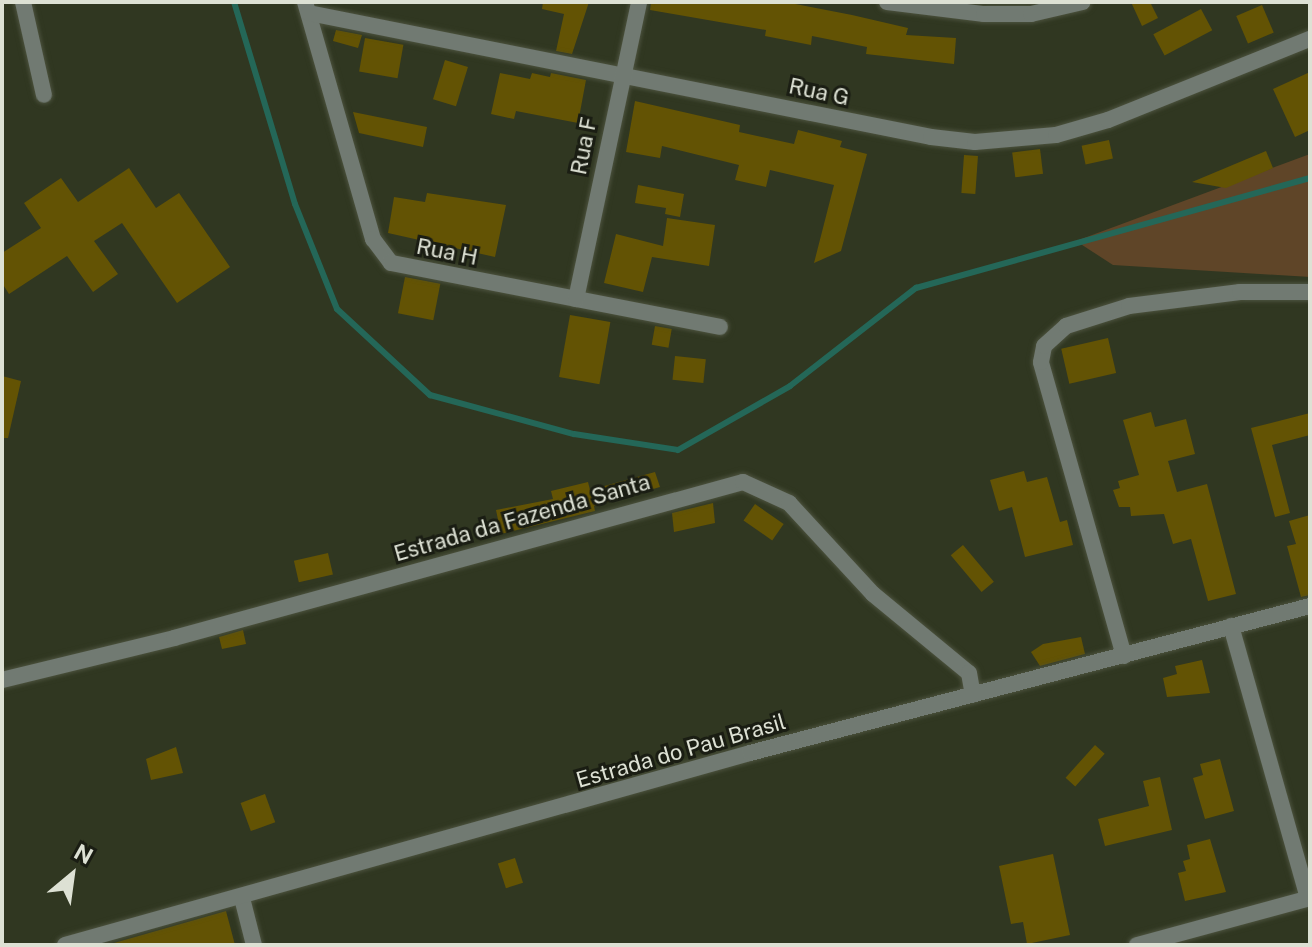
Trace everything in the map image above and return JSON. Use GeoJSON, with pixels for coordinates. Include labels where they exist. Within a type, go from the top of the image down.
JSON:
{"type":"FeatureCollection","features":[{"type":"Feature","properties":{"kind":"street"},"geometry":{"type":"LineString","coordinates":[[23,2],[44,95]]}},
{"type":"Feature","properties":{"kind":"street","name":"Rua F"},"geometry":{"type":"LineString","coordinates":[[576,299],[621,73],[639,2]]}},
{"type":"Feature","properties":{"kind":"street"},"geometry":{"type":"LineString","coordinates":[[887,2],[984,14],[1031,14],[1083,2]]}},
{"type":"Feature","properties":{"kind":"street","name":"Rua G"},"geometry":{"type":"LineString","coordinates":[[307,7],[931,137],[1021,140],[1108,120],[1310,39]]}},
{"type":"Feature","properties":{"kind":"street","name":"Rua H"},"geometry":{"type":"LineString","coordinates":[[307,7],[381,254],[412,268],[720,327]]}},
{"type":"Feature","properties":{"kind":"street"},"geometry":{"type":"LineString","coordinates":[[1124,656],[1041,362],[1044,346],[1066,326],[1129,306],[1240,292],[1310,292]]}},
{"type":"Feature","properties":{"kind":"street","name":"Estrada da Fazenda Santa"},"geometry":{"type":"LineString","coordinates":[[2,680],[174,638],[743,482],[789,503],[873,594],[969,673],[973,695]]}},
{"type":"Feature","properties":{"kind":"street","name":"Estrada do Pau Brasil"},"geometry":{"type":"LineString","coordinates":[[65,945],[973,695],[1310,606]]}},
{"type":"Feature","properties":{"kind":"street"},"geometry":{"type":"LineString","coordinates":[[1137,945],[1309,898],[1231,626]]}},
{"type":"Feature","properties":{"kind":"street"},"geometry":{"type":"LineString","coordinates":[[242,898],[254,945]]}},
{"type":"Feature","properties":{"kind":"shaded area"},"geometry":{"type":"Polygon","coordinates":[[[1310,154],[1310,277],[1113,265],[1076,241],[1310,154]]]}},
{"type":"Feature","properties":{"kind":"building"},"geometry":{"type":"Polygon","coordinates":[[[543,2],[589,2],[572,54],[556,51],[564,14],[542,9],[543,2]]]}},
{"type":"Feature","properties":{"kind":"building"},"geometry":{"type":"Polygon","coordinates":[[[651,2],[785,2],[852,15],[908,28],[906,35],[956,38],[954,64],[866,54],[867,47],[812,36],[811,45],[765,36],[766,30],[650,10],[651,2]]]}},
{"type":"Feature","properties":{"kind":"building"},"geometry":{"type":"Polygon","coordinates":[[[1131,2],[1150,2],[1158,18],[1142,26],[1131,2]]]}},
{"type":"Feature","properties":{"kind":"building"},"geometry":{"type":"Polygon","coordinates":[[[1262,5],[1274,33],[1248,44],[1236,16],[1262,5]]]}},
{"type":"Feature","properties":{"kind":"building"},"geometry":{"type":"Polygon","coordinates":[[[1201,9],[1212,30],[1165,56],[1153,34],[1201,9]]]}},
{"type":"Feature","properties":{"kind":"building"},"geometry":{"type":"Polygon","coordinates":[[[336,30],[362,35],[358,48],[333,41],[336,30]]]}},
{"type":"Feature","properties":{"kind":"building"},"geometry":{"type":"Polygon","coordinates":[[[365,38],[403,45],[398,78],[359,71],[365,38]]]}},
{"type":"Feature","properties":{"kind":"building"},"geometry":{"type":"Polygon","coordinates":[[[445,60],[468,67],[456,106],[433,99],[445,60]]]}},
{"type":"Feature","properties":{"kind":"building"},"geometry":{"type":"Polygon","coordinates":[[[1310,72],[1310,130],[1295,137],[1273,89],[1310,72]]]}},
{"type":"Feature","properties":{"kind":"building"},"geometry":{"type":"Polygon","coordinates":[[[500,73],[530,79],[532,73],[550,77],[551,73],[586,80],[578,123],[516,111],[514,119],[491,114],[500,73]]]}},
{"type":"Feature","properties":{"kind":"building"},"geometry":{"type":"Polygon","coordinates":[[[635,101],[740,125],[739,132],[794,144],[798,130],[842,141],[840,147],[867,154],[841,251],[814,263],[834,185],[770,170],[766,187],[735,180],[739,165],[662,146],[660,158],[626,152],[635,101]]]}},
{"type":"Feature","properties":{"kind":"building"},"geometry":{"type":"Polygon","coordinates":[[[353,112],[427,127],[423,147],[359,133],[353,112]]]}},
{"type":"Feature","properties":{"kind":"building"},"geometry":{"type":"Polygon","coordinates":[[[1109,140],[1113,159],[1086,164],[1082,146],[1109,140]]]}},
{"type":"Feature","properties":{"kind":"building"},"geometry":{"type":"Polygon","coordinates":[[[1040,149],[1043,174],[1015,177],[1012,152],[1040,149]]]}},
{"type":"Feature","properties":{"kind":"building"},"geometry":{"type":"Polygon","coordinates":[[[1266,151],[1273,168],[1226,188],[1192,182],[1266,151]]]}},
{"type":"Feature","properties":{"kind":"building"},"geometry":{"type":"Polygon","coordinates":[[[964,155],[978,156],[975,194],[961,193],[964,155]]]}},
{"type":"Feature","properties":{"kind":"building"},"geometry":{"type":"Polygon","coordinates":[[[129,168],[156,208],[179,193],[230,267],[177,303],[122,223],[94,241],[118,274],[93,292],[67,256],[9,294],[2,283],[2,253],[41,228],[24,203],[61,178],[78,202],[129,168]]]}},
{"type":"Feature","properties":{"kind":"building"},"geometry":{"type":"Polygon","coordinates":[[[638,185],[684,194],[680,217],[665,214],[666,208],[635,203],[638,185]]]}},
{"type":"Feature","properties":{"kind":"building"},"geometry":{"type":"Polygon","coordinates":[[[427,193],[506,205],[495,257],[388,233],[394,197],[425,202],[427,193]]]}},
{"type":"Feature","properties":{"kind":"building"},"geometry":{"type":"Polygon","coordinates":[[[667,218],[715,225],[709,266],[652,257],[643,292],[604,283],[616,234],[663,246],[667,218]]]}},
{"type":"Feature","properties":{"kind":"building"},"geometry":{"type":"Polygon","coordinates":[[[405,277],[440,284],[433,320],[398,313],[405,277]]]}},
{"type":"Feature","properties":{"kind":"building"},"geometry":{"type":"Polygon","coordinates":[[[570,315],[610,322],[599,384],[559,377],[570,315]]]}},
{"type":"Feature","properties":{"kind":"building"},"geometry":{"type":"Polygon","coordinates":[[[655,326],[672,329],[668,348],[652,345],[655,326]]]}},
{"type":"Feature","properties":{"kind":"building"},"geometry":{"type":"Polygon","coordinates":[[[1108,338],[1116,373],[1069,384],[1061,349],[1108,338]]]}},
{"type":"Feature","properties":{"kind":"building"},"geometry":{"type":"Polygon","coordinates":[[[675,356],[706,359],[703,383],[672,380],[675,356]]]}},
{"type":"Feature","properties":{"kind":"building"},"geometry":{"type":"Polygon","coordinates":[[[2,376],[21,381],[8,438],[2,438],[2,376]]]}},
{"type":"Feature","properties":{"kind":"building"},"geometry":{"type":"Polygon","coordinates":[[[1151,412],[1155,427],[1186,419],[1195,454],[1168,461],[1177,492],[1207,484],[1236,594],[1208,601],[1191,539],[1173,544],[1164,514],[1131,516],[1130,507],[1119,507],[1113,490],[1120,488],[1118,481],[1139,475],[1123,420],[1151,412]]]}},
{"type":"Feature","properties":{"kind":"building"},"geometry":{"type":"Polygon","coordinates":[[[1310,413],[1310,435],[1272,445],[1290,513],[1275,517],[1251,428],[1310,413]]]}},
{"type":"Feature","properties":{"kind":"building"},"geometry":{"type":"Polygon","coordinates":[[[1024,471],[1027,482],[1047,477],[1060,522],[1067,520],[1073,545],[1025,557],[1012,507],[999,511],[990,480],[1024,471]]]}},
{"type":"Feature","properties":{"kind":"building"},"geometry":{"type":"Polygon","coordinates":[[[655,472],[660,487],[594,506],[595,511],[501,534],[496,510],[553,499],[551,491],[588,482],[590,490],[655,472]]]}},
{"type":"Feature","properties":{"kind":"building"},"geometry":{"type":"Polygon","coordinates":[[[713,503],[715,523],[674,532],[672,513],[713,503]]]}},
{"type":"Feature","properties":{"kind":"building"},"geometry":{"type":"Polygon","coordinates":[[[755,504],[784,524],[772,540],[744,520],[755,504]]]}},
{"type":"Feature","properties":{"kind":"building"},"geometry":{"type":"Polygon","coordinates":[[[1310,515],[1310,595],[1301,597],[1287,546],[1296,544],[1289,521],[1310,515]]]}},
{"type":"Feature","properties":{"kind":"building"},"geometry":{"type":"Polygon","coordinates":[[[963,545],[994,582],[982,592],[951,555],[963,545]]]}},
{"type":"Feature","properties":{"kind":"building"},"geometry":{"type":"Polygon","coordinates":[[[328,553],[333,574],[299,582],[294,561],[328,553]]]}},
{"type":"Feature","properties":{"kind":"building"},"geometry":{"type":"Polygon","coordinates":[[[243,630],[246,644],[222,649],[219,637],[243,630]]]}},
{"type":"Feature","properties":{"kind":"building"},"geometry":{"type":"Polygon","coordinates":[[[1081,637],[1085,654],[1040,666],[1031,652],[1043,644],[1081,637]]]}},
{"type":"Feature","properties":{"kind":"building"},"geometry":{"type":"Polygon","coordinates":[[[1202,660],[1210,693],[1167,697],[1163,678],[1177,674],[1175,666],[1202,660]]]}},
{"type":"Feature","properties":{"kind":"building"},"geometry":{"type":"Polygon","coordinates":[[[1095,745],[1105,754],[1075,786],[1066,778],[1095,745]]]}},
{"type":"Feature","properties":{"kind":"building"},"geometry":{"type":"Polygon","coordinates":[[[176,747],[183,773],[151,780],[146,759],[176,747]]]}},
{"type":"Feature","properties":{"kind":"building"},"geometry":{"type":"Polygon","coordinates":[[[1220,759],[1234,811],[1205,819],[1193,778],[1203,775],[1200,764],[1220,759]]]}},
{"type":"Feature","properties":{"kind":"building"},"geometry":{"type":"Polygon","coordinates":[[[1160,777],[1172,830],[1105,846],[1098,819],[1149,806],[1143,781],[1160,777]]]}},
{"type":"Feature","properties":{"kind":"building"},"geometry":{"type":"Polygon","coordinates":[[[265,794],[275,822],[251,831],[241,803],[265,794]]]}},
{"type":"Feature","properties":{"kind":"building"},"geometry":{"type":"Polygon","coordinates":[[[1210,839],[1226,892],[1185,901],[1178,873],[1186,871],[1183,861],[1190,859],[1187,845],[1210,839]]]}},
{"type":"Feature","properties":{"kind":"building"},"geometry":{"type":"Polygon","coordinates":[[[1053,854],[1070,935],[1027,944],[1023,922],[1011,924],[999,866],[1053,854]]]}},
{"type":"Feature","properties":{"kind":"building"},"geometry":{"type":"Polygon","coordinates":[[[515,858],[523,883],[506,888],[498,864],[515,858]]]}},
{"type":"Feature","properties":{"kind":"building"},"geometry":{"type":"Polygon","coordinates":[[[226,911],[235,945],[114,943],[226,911]]]}},
{"type":"Feature","properties":{"kind":"waterway"},"geometry":{"type":"LineString","coordinates":[[234,2],[295,204],[337,309],[430,395],[574,434],[678,450],[790,386],[916,288],[1310,178]]}}]}
